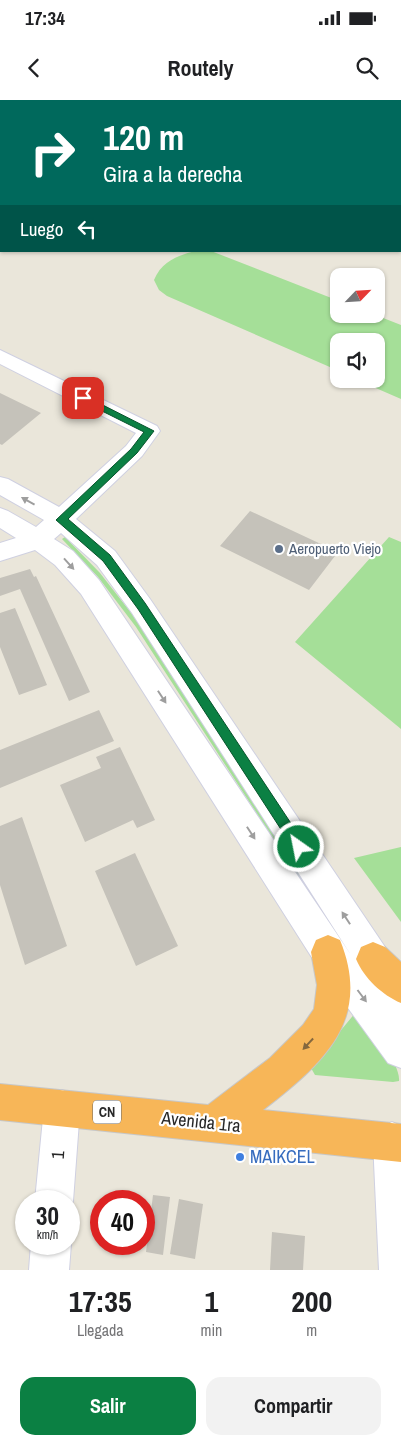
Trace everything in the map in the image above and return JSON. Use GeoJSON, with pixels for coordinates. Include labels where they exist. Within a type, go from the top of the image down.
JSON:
{"type":"FeatureCollection","features":[{"type":"Feature","properties":{"kind":"highway"},"geometry":{"type":"LineString","coordinates":[[214,1123],[265,1087],[309,1044],[324,1026],[332,1007],[335,985],[328,952]]}},
{"type":"Feature","properties":{"kind":"highway"},"geometry":{"type":"LineString","coordinates":[[373,959],[401,986]]}},
{"type":"Feature","properties":{"kind":"highway","name":"Avenida 1ra"},"geometry":{"type":"LineString","coordinates":[[0,1102],[397,1142]]}},
{"type":"Feature","properties":{"kind":"street"},"geometry":{"type":"LineString","coordinates":[[0,356],[149,431],[134,451],[38,540],[0,552]]}},
{"type":"Feature","properties":{"kind":"street"},"geometry":{"type":"LineString","coordinates":[[0,485],[61,520],[106,558],[141,606],[373,959],[401,1013]]}},
{"type":"Feature","properties":{"kind":"street"},"geometry":{"type":"LineString","coordinates":[[0,517],[64,558],[90,587],[328,952],[401,1050]]}},
{"type":"Feature","properties":{"kind":"street","name":"1"},"geometry":{"type":"LineString","coordinates":[[55,1190],[62,1108]]}},
{"type":"Feature","properties":{"kind":"street"},"geometry":{"type":"LineString","coordinates":[[397,1142],[400,1270]]}},
{"type":"Feature","properties":{"kind":"street"},"geometry":{"type":"LineString","coordinates":[[49,1270],[50,1255]]}},
{"type":"Feature","properties":{"kind":"green space"},"geometry":{"type":"Polygon","coordinates":[[[192,252],[214,252],[330,297],[330,323],[385,323],[385,319],[401,325],[401,399],[376,388],[385,388],[385,333],[330,333],[330,367],[167,296],[159,290],[154,280],[161,268],[171,260],[192,252]]]}},
{"type":"Feature","properties":{"kind":"green space"},"geometry":{"type":"Polygon","coordinates":[[[65,537],[100,573],[139,623],[370,979],[365,981],[136,627],[98,577],[62,539],[65,537]]]}},
{"type":"Feature","properties":{"kind":"green space"},"geometry":{"type":"Polygon","coordinates":[[[389,537],[401,542],[401,729],[295,642],[389,537]]]}},
{"type":"Feature","properties":{"kind":"green space"},"geometry":{"type":"Polygon","coordinates":[[[401,847],[401,922],[354,858],[401,847]]]}},
{"type":"Feature","properties":{"kind":"green space"},"geometry":{"type":"Polygon","coordinates":[[[356,1012],[395,1064],[399,1081],[315,1075],[311,1068],[313,1064],[356,1012]]]}},
{"type":"Feature","properties":{"kind":"building"},"geometry":{"type":"Polygon","coordinates":[[[0,393],[41,413],[2,445],[0,444],[0,393]]]}},
{"type":"Feature","properties":{"kind":"building","name":"Aeropuerto Viejo"},"geometry":{"type":"Polygon","coordinates":[[[250,511],[338,552],[309,590],[220,546],[250,511]]]}},
{"type":"Feature","properties":{"kind":"building"},"geometry":{"type":"Polygon","coordinates":[[[30,569],[34,577],[36,576],[90,692],[69,701],[20,589],[0,596],[0,578],[30,569]]]}},
{"type":"Feature","properties":{"kind":"building"},"geometry":{"type":"Polygon","coordinates":[[[15,608],[47,685],[19,695],[0,647],[0,613],[15,608]]]}},
{"type":"Feature","properties":{"kind":"building"},"geometry":{"type":"Polygon","coordinates":[[[99,710],[114,741],[0,788],[0,750],[99,710]]]}},
{"type":"Feature","properties":{"kind":"building"},"geometry":{"type":"Polygon","coordinates":[[[120,747],[155,820],[137,828],[133,820],[85,842],[60,785],[101,768],[96,757],[120,747]]]}},
{"type":"Feature","properties":{"kind":"building"},"geometry":{"type":"Polygon","coordinates":[[[22,817],[67,946],[25,965],[0,885],[0,826],[22,817]]]}},
{"type":"Feature","properties":{"kind":"building"},"geometry":{"type":"Polygon","coordinates":[[[135,853],[178,946],[136,966],[95,871],[135,853]]]}},
{"type":"Feature","properties":{"kind":"building"},"geometry":{"type":"Polygon","coordinates":[[[155,1195],[170,1197],[163,1255],[155,1254],[155,1195]]]}},
{"type":"Feature","properties":{"kind":"building"},"geometry":{"type":"Polygon","coordinates":[[[179,1199],[203,1204],[195,1259],[170,1254],[179,1199]]]}},
{"type":"Feature","properties":{"kind":"building"},"geometry":{"type":"Polygon","coordinates":[[[272,1232],[305,1236],[303,1270],[270,1270],[272,1232]]]}},
{"type":"Feature","properties":{"kind":"place","name":"Aeropuerto Viejo"},"geometry":{"type":"Point","coordinates":[279,549]}},
{"type":"Feature","properties":{"kind":"place","name":"MAIKCEL"},"geometry":{"type":"Point","coordinates":[240,1157]}},
{"type":"Feature","properties":{"kind":"route"},"geometry":{"type":"LineString","coordinates":[[83,398],[149,431],[134,451],[61,520],[106,558],[118,574],[299,847]]}}]}
